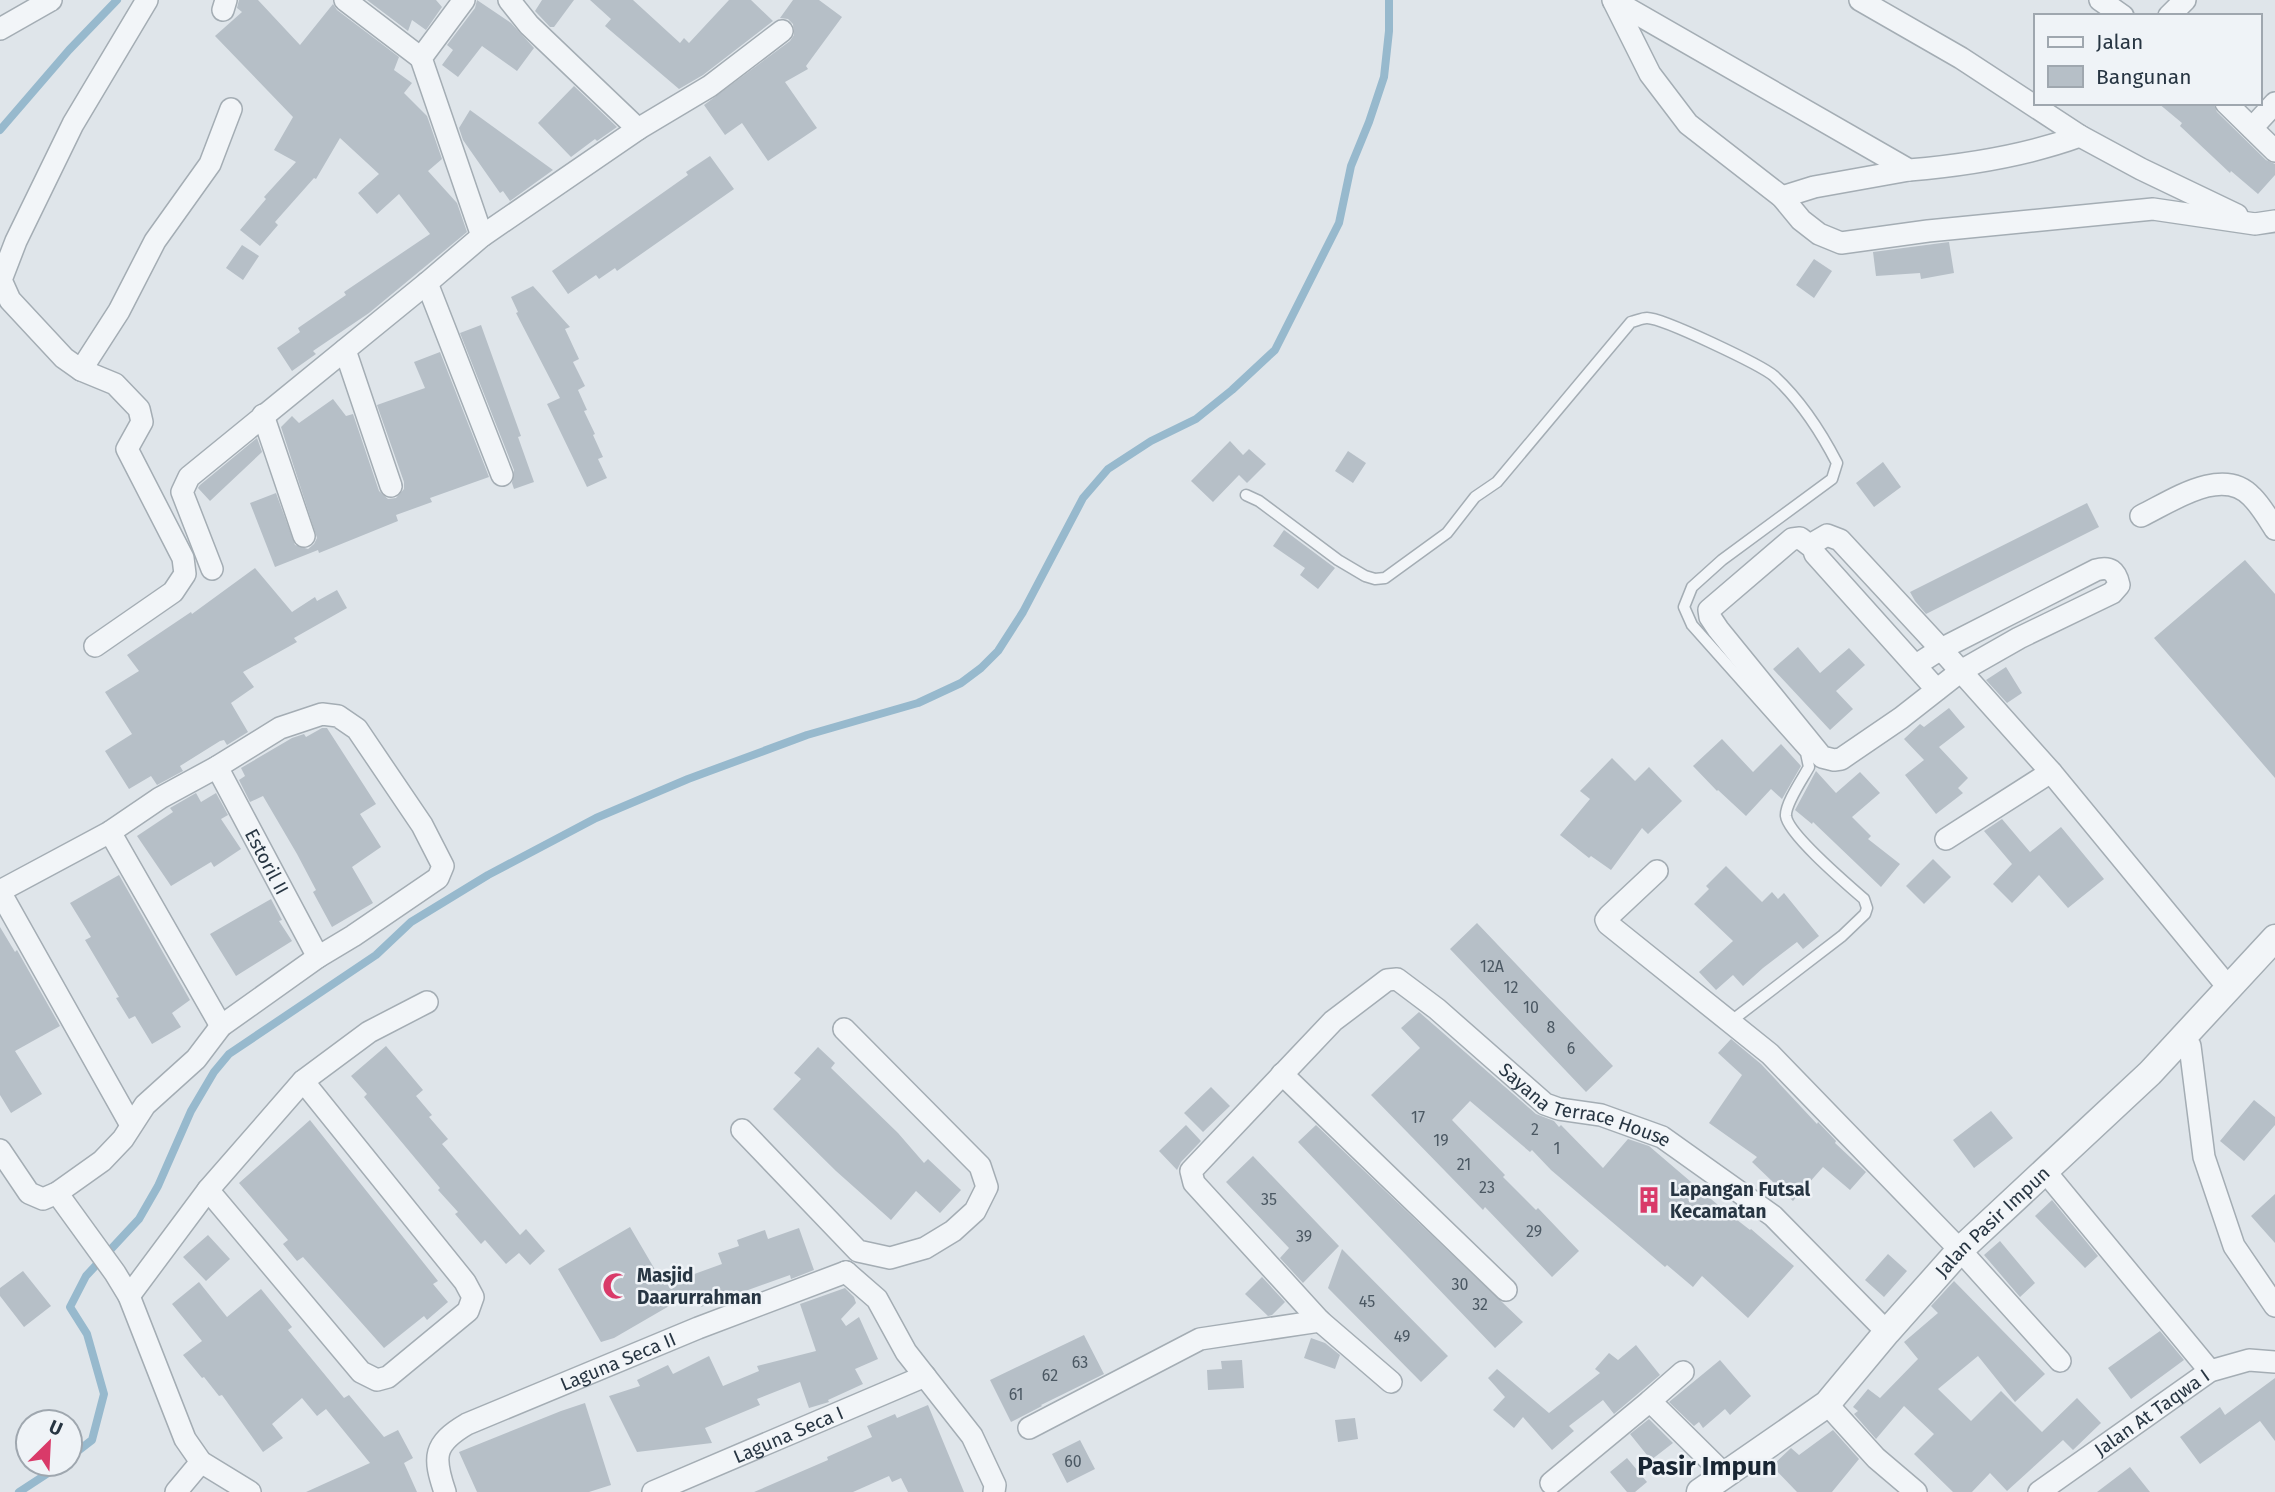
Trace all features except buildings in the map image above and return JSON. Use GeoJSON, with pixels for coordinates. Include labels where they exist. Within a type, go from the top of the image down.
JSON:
{"type":"FeatureCollection","features":[{"type":"Feature","properties":{"kind":"street"},"geometry":{"type":"LineString","coordinates":[[0,29],[51,0]]}},
{"type":"Feature","properties":{"kind":"street"},"geometry":{"type":"LineString","coordinates":[[95,646],[148,612],[173,592],[185,574],[183,558],[127,449],[142,422],[139,409],[115,384],[81,370],[64,358],[10,300],[1,280],[16,241],[73,124],[148,0]]}},
{"type":"Feature","properties":{"kind":"street"},"geometry":{"type":"LineString","coordinates":[[345,0],[421,58],[482,236]]}},
{"type":"Feature","properties":{"kind":"street"},"geometry":{"type":"LineString","coordinates":[[421,58],[464,0]]}},
{"type":"Feature","properties":{"kind":"street"},"geometry":{"type":"LineString","coordinates":[[509,0],[529,24],[638,129]]}},
{"type":"Feature","properties":{"kind":"street"},"geometry":{"type":"LineString","coordinates":[[1860,0],[1961,58],[2080,136],[2141,169],[2265,222]]}},
{"type":"Feature","properties":{"kind":"street"},"geometry":{"type":"LineString","coordinates":[[2100,0],[2120,14]]}},
{"type":"Feature","properties":{"kind":"street"},"geometry":{"type":"LineString","coordinates":[[2171,14],[2185,0]]}},
{"type":"Feature","properties":{"kind":"street"},"geometry":{"type":"LineString","coordinates":[[1613,1],[1677,35],[1909,170]]}},
{"type":"Feature","properties":{"kind":"street"},"geometry":{"type":"LineString","coordinates":[[1613,1],[1650,74],[1688,124],[1782,197],[1801,220],[1819,234],[1840,243],[1928,231],[2152,209],[2265,222]]}},
{"type":"Feature","properties":{"kind":"street"},"geometry":{"type":"LineString","coordinates":[[212,569],[182,492],[189,477],[482,236],[638,129],[710,86],[782,31]]}},
{"type":"Feature","properties":{"kind":"street"},"geometry":{"type":"LineString","coordinates":[[2252,128],[2275,103]]}},
{"type":"Feature","properties":{"kind":"street"},"geometry":{"type":"LineString","coordinates":[[2228,105],[2275,151]]}},
{"type":"Feature","properties":{"kind":"street"},"geometry":{"type":"LineString","coordinates":[[81,370],[119,311],[155,241],[210,164],[231,109]]}},
{"type":"Feature","properties":{"kind":"street"},"geometry":{"type":"LineString","coordinates":[[1782,197],[1814,187],[2027,153],[2080,136]]}},
{"type":"Feature","properties":{"kind":"street"},"geometry":{"type":"LineString","coordinates":[[427,283],[502,475]]}},
{"type":"Feature","properties":{"kind":"street"},"geometry":{"type":"LineString","coordinates":[[345,350],[391,486]]}},
{"type":"Feature","properties":{"kind":"street"},"geometry":{"type":"LineString","coordinates":[[263,415],[304,536]]}},
{"type":"Feature","properties":{"kind":"street"},"geometry":{"type":"LineString","coordinates":[[2141,516],[2205,484],[2234,485],[2251,495],[2275,529]]}},
{"type":"Feature","properties":{"kind":"street"},"geometry":{"type":"LineString","coordinates":[[1937,690],[1815,554],[1815,542],[1827,535],[1840,540],[2051,772],[2228,987]]}},
{"type":"Feature","properties":{"kind":"street"},"geometry":{"type":"LineString","coordinates":[[1814,548],[1800,538],[1792,539],[1709,610],[1718,629],[1822,757],[1834,760],[1841,759],[1901,718],[1961,671],[2019,638],[2112,593],[2119,585],[2117,575],[2112,569],[2096,570],[1941,649],[1916,666]]}},
{"type":"Feature","properties":{"kind":"street"},"geometry":{"type":"LineString","coordinates":[[0,1150],[29,1193],[43,1199],[57,1193],[102,1161],[123,1139],[145,1105],[196,1059],[221,1026],[318,957],[438,878],[443,866],[422,825],[357,729],[338,716],[322,714],[280,728],[160,798],[110,832],[0,891],[131,1125]]}},
{"type":"Feature","properties":{"kind":"street","name":"Estoril II"},"geometry":{"type":"LineString","coordinates":[[217,767],[318,957]]}},
{"type":"Feature","properties":{"kind":"street"},"geometry":{"type":"LineString","coordinates":[[1946,839],[2051,772]]}},
{"type":"Feature","properties":{"kind":"street"},"geometry":{"type":"LineString","coordinates":[[110,832],[221,1026]]}},
{"type":"Feature","properties":{"kind":"street"},"geometry":{"type":"LineString","coordinates":[[1657,871],[1609,916],[1606,920],[1608,924],[1770,1054],[1960,1250],[2060,1361]]}},
{"type":"Feature","properties":{"kind":"street","name":"Jalan Pasir Impun"},"geometry":{"type":"LineString","coordinates":[[1700,1492],[1827,1404],[1886,1332],[1960,1250],[2150,1073],[2275,938]]}},
{"type":"Feature","properties":{"kind":"street","name":"Sayana Terrace House"},"geometry":{"type":"LineString","coordinates":[[1391,1382],[1320,1321],[1194,1184],[1191,1171],[1333,1021],[1387,980],[1396,979],[1437,1009],[1545,1104],[1559,1109],[1601,1115],[1662,1138],[1773,1216],[1886,1332]]}},
{"type":"Feature","properties":{"kind":"street"},"geometry":{"type":"LineString","coordinates":[[129,1296],[208,1190],[303,1081],[369,1032],[427,1002]]}},
{"type":"Feature","properties":{"kind":"street"},"geometry":{"type":"LineString","coordinates":[[742,1130],[859,1251],[890,1258],[925,1248],[953,1231],[975,1211],[987,1187],[980,1166],[844,1030]]}},
{"type":"Feature","properties":{"kind":"street"},"geometry":{"type":"LineString","coordinates":[[2181,1039],[2190,1046],[2204,1157],[2234,1247],[2275,1306]]}},
{"type":"Feature","properties":{"kind":"street"},"geometry":{"type":"LineString","coordinates":[[1282,1074],[1506,1290]]}},
{"type":"Feature","properties":{"kind":"street"},"geometry":{"type":"LineString","coordinates":[[208,1190],[361,1372],[377,1380],[388,1377],[468,1311],[473,1297],[466,1282],[303,1081]]}},
{"type":"Feature","properties":{"kind":"street"},"geometry":{"type":"LineString","coordinates":[[2044,1170],[2210,1371]]}},
{"type":"Feature","properties":{"kind":"street"},"geometry":{"type":"LineString","coordinates":[[57,1193],[129,1296],[185,1439],[201,1462],[250,1492]]}},
{"type":"Feature","properties":{"kind":"street"},"geometry":{"type":"LineString","coordinates":[[859,1251],[846,1272],[877,1299],[906,1352],[972,1436],[995,1485],[994,1492]]}},
{"type":"Feature","properties":{"kind":"street","name":"Laguna Seca II"},"geometry":{"type":"LineString","coordinates":[[445,1492],[436,1466],[438,1450],[448,1435],[467,1424],[698,1328],[846,1272]]}},
{"type":"Feature","properties":{"kind":"street"},"geometry":{"type":"LineString","coordinates":[[1029,1429],[1200,1339],[1320,1321]]}},
{"type":"Feature","properties":{"kind":"street","name":"Jalan At Taqwa I"},"geometry":{"type":"LineString","coordinates":[[2039,1492],[2210,1371],[2249,1360],[2275,1362]]}},
{"type":"Feature","properties":{"kind":"street"},"geometry":{"type":"LineString","coordinates":[[1551,1483],[1683,1372]]}},
{"type":"Feature","properties":{"kind":"street","name":"Laguna Seca I"},"geometry":{"type":"LineString","coordinates":[[653,1492],[925,1376]]}},
{"type":"Feature","properties":{"kind":"street"},"geometry":{"type":"LineString","coordinates":[[1650,1401],[1725,1475]]}},
{"type":"Feature","properties":{"kind":"street"},"geometry":{"type":"LineString","coordinates":[[1827,1404],[1905,1489]]}},
{"type":"Feature","properties":{"kind":"street"},"geometry":{"type":"LineString","coordinates":[[176,1492],[201,1462]]}},
{"type":"Feature","properties":{"kind":"lane"},"geometry":{"type":"LineString","coordinates":[[1246,495],[1259,500],[1338,560],[1364,576],[1385,578],[1447,533],[1475,497],[1497,482],[1631,322],[1647,318],[1667,324],[1773,375],[1822,434],[1837,463],[1832,479],[1722,560],[1692,587],[1684,607],[1692,625],[1806,753],[1809,767],[1788,805],[1786,817],[1796,835],[1864,899],[1867,908],[1865,914],[1842,936],[1730,1022]]}},
{"type":"Feature","properties":{"kind":"waterway"},"geometry":{"type":"LineString","coordinates":[[0,130],[69,50],[117,0]]}},
{"type":"Feature","properties":{"kind":"waterway"},"geometry":{"type":"LineString","coordinates":[[84,1446],[92,1440],[104,1394],[87,1334],[70,1307],[86,1276],[139,1219],[158,1186],[191,1111],[214,1072],[229,1054],[376,955],[411,922],[488,875],[596,818],[688,779],[807,735],[918,703],[961,683],[981,668],[998,651],[1023,612],[1083,498],[1108,469],[1151,441],[1196,419],[1275,350],[1339,223],[1351,166],[1384,77],[1389,0]]}},
{"type":"Feature","properties":{"kind":"waterway"},"geometry":{"type":"LineString","coordinates":[[19,1492],[40,1478]]}},
{"type":"Feature","properties":{"kind":"place","name":"Lapangan Futsal Kecamatan"},"geometry":{"type":"Point","coordinates":[1649,1200]}},
{"type":"Feature","properties":{"kind":"place","name":"Masjid Daarurrahman"},"geometry":{"type":"Point","coordinates":[616,1286]}},
{"type":"Feature","properties":{"kind":"district","name":"Pasir Impun"},"geometry":{"type":"Point","coordinates":[1707,1466]}}]}
